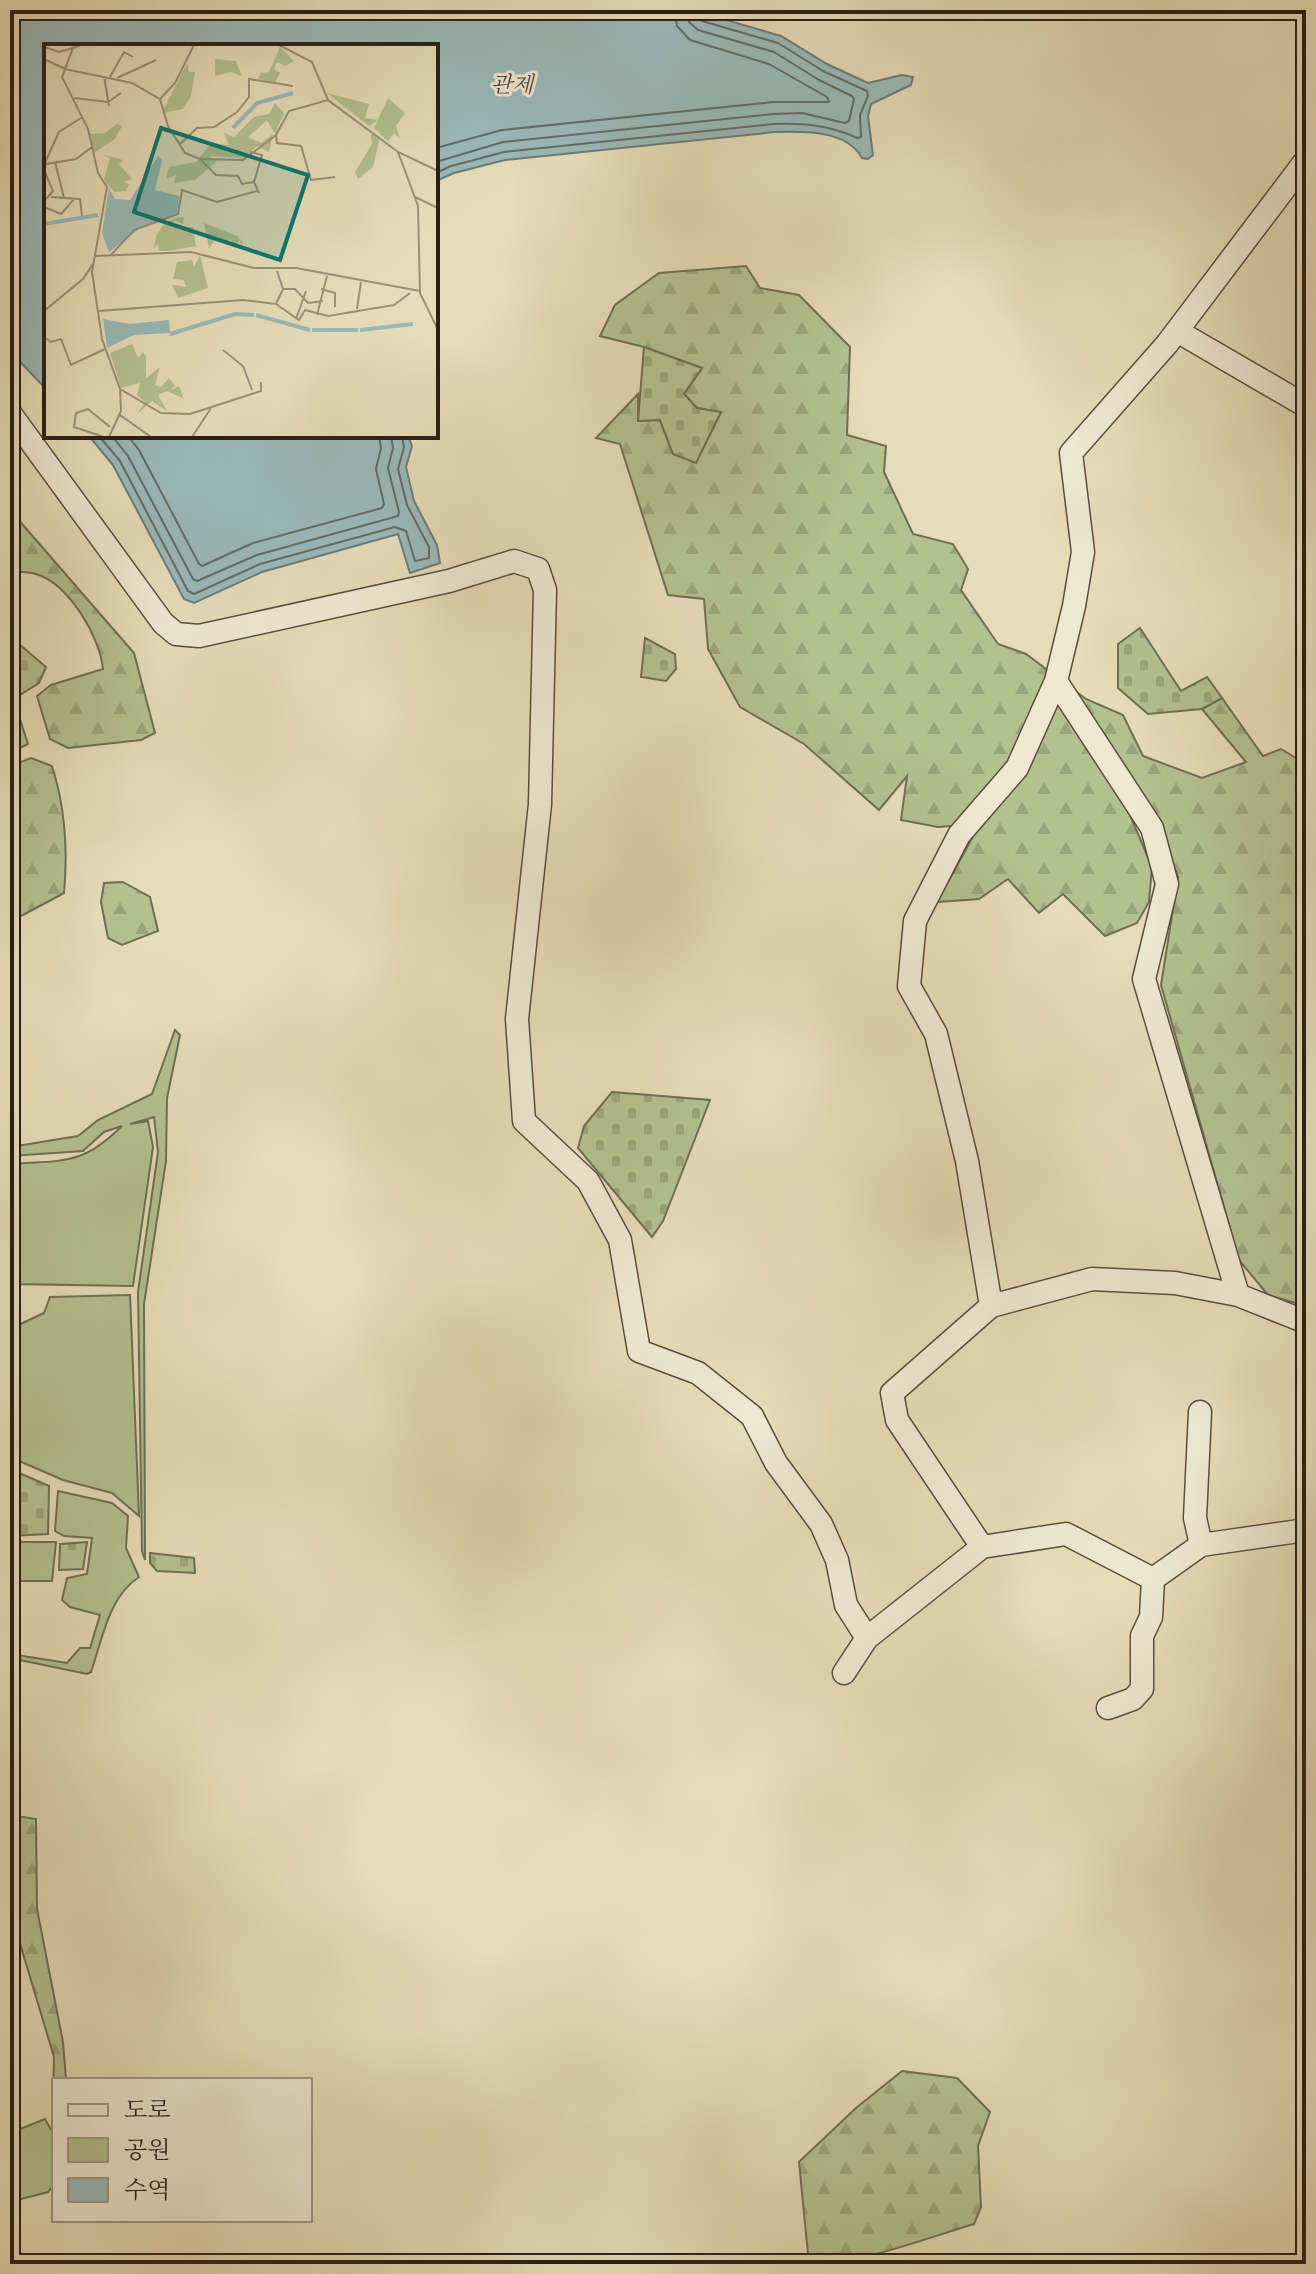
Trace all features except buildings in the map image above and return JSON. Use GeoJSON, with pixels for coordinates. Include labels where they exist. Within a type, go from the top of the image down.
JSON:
{"type":"FeatureCollection","features":[{"type":"Feature","properties":{"kind":"street"},"geometry":{"type":"LineString","coordinates":[[991,1306],[967,1161],[936,1034],[909,986],[915,921],[959,835],[1017,768],[1056,681],[1083,552],[1071,453],[1177,331],[1306,160]]}},
{"type":"Feature","properties":{"kind":"street"},"geometry":{"type":"LineString","coordinates":[[1177,331],[1306,406]]}},
{"type":"Feature","properties":{"kind":"street"},"geometry":{"type":"LineString","coordinates":[[10,413],[163,623],[176,634],[199,636],[449,581],[514,561],[538,569],[545,590],[540,804],[517,1019],[524,1121],[588,1181],[620,1240],[639,1351],[698,1373],[752,1416],[776,1463],[821,1524],[837,1560],[846,1605],[867,1638]]}},
{"type":"Feature","properties":{"kind":"street"},"geometry":{"type":"LineString","coordinates":[[1056,681],[1152,828],[1167,884],[1144,979],[1238,1295]]}},
{"type":"Feature","properties":{"kind":"street"},"geometry":{"type":"LineString","coordinates":[[982,1547],[897,1420],[892,1393],[991,1306],[1092,1279],[1175,1283],[1238,1295],[1306,1322]]}},
{"type":"Feature","properties":{"kind":"street"},"geometry":{"type":"LineString","coordinates":[[1200,1412],[1195,1518],[1201,1545]]}},
{"type":"Feature","properties":{"kind":"street"},"geometry":{"type":"LineString","coordinates":[[1153,1579],[1201,1545],[1306,1530]]}},
{"type":"Feature","properties":{"kind":"street"},"geometry":{"type":"LineString","coordinates":[[844,1673],[867,1638],[982,1547],[1066,1534],[1153,1579]]}},
{"type":"Feature","properties":{"kind":"street"},"geometry":{"type":"LineString","coordinates":[[1108,1708],[1133,1699],[1142,1689],[1142,1636],[1151,1617],[1153,1579]]}},
{"type":"Feature","properties":{"kind":"green space"},"geometry":{"type":"Polygon","coordinates":[[[746,266],[760,288],[799,295],[850,347],[847,435],[886,446],[884,472],[913,534],[953,544],[968,569],[961,590],[998,644],[1026,654],[1086,699],[1123,715],[1143,756],[1202,778],[1246,762],[1202,709],[1222,698],[1263,756],[1281,749],[1306,764],[1306,1306],[1268,1295],[1239,1260],[1161,985],[1178,877],[1154,815],[1127,808],[1152,867],[1149,902],[1137,923],[1105,936],[1063,894],[1039,913],[1008,879],[979,899],[937,902],[980,824],[938,827],[901,820],[907,776],[879,810],[804,744],[740,707],[708,649],[704,599],[668,595],[620,444],[596,438],[638,394],[638,421],[660,420],[673,454],[696,462],[721,412],[697,408],[684,394],[702,368],[644,347],[600,336],[615,305],[659,273],[746,266]]]}},
{"type":"Feature","properties":{"kind":"green space"},"geometry":{"type":"Polygon","coordinates":[[[644,347],[702,368],[684,394],[697,408],[721,412],[696,463],[673,454],[660,420],[638,421],[644,347]]]}},
{"type":"Feature","properties":{"kind":"green space"},"geometry":{"type":"Polygon","coordinates":[[[10,510],[134,653],[155,733],[141,740],[68,748],[50,739],[37,696],[51,685],[103,669],[101,656],[81,613],[60,589],[36,574],[10,571],[10,510]]]}},
{"type":"Feature","properties":{"kind":"green space"},"geometry":{"type":"Polygon","coordinates":[[[1140,628],[1181,691],[1207,677],[1222,698],[1202,709],[1148,714],[1118,688],[1118,644],[1140,628]]]}},
{"type":"Feature","properties":{"kind":"green space"},"geometry":{"type":"Polygon","coordinates":[[[645,638],[675,654],[676,669],[666,681],[641,677],[645,638]]]}},
{"type":"Feature","properties":{"kind":"green space"},"geometry":{"type":"Polygon","coordinates":[[[19,644],[46,667],[39,683],[18,696],[10,691],[10,649],[19,644]]]}},
{"type":"Feature","properties":{"kind":"green space"},"geometry":{"type":"Polygon","coordinates":[[[10,701],[16,707],[28,744],[10,753],[10,701]]]}},
{"type":"Feature","properties":{"kind":"green space"},"geometry":{"type":"Polygon","coordinates":[[[31,758],[52,766],[60,797],[66,861],[64,893],[10,919],[10,766],[31,758]]]}},
{"type":"Feature","properties":{"kind":"green space"},"geometry":{"type":"Polygon","coordinates":[[[123,882],[150,897],[158,931],[122,945],[108,938],[101,902],[104,883],[123,882]]]}},
{"type":"Feature","properties":{"kind":"green space"},"geometry":{"type":"Polygon","coordinates":[[[175,1030],[180,1035],[167,1098],[166,1161],[144,1304],[145,1560],[142,1551],[138,1292],[158,1152],[154,1117],[130,1124],[148,1121],[153,1147],[133,1286],[10,1284],[10,1164],[58,1161],[83,1155],[122,1126],[104,1132],[83,1151],[10,1156],[10,1147],[78,1136],[98,1120],[152,1094],[175,1030]]]}},
{"type":"Feature","properties":{"kind":"green space"},"geometry":{"type":"Polygon","coordinates":[[[612,1092],[710,1100],[663,1221],[652,1237],[578,1148],[584,1126],[612,1092]]]}},
{"type":"Feature","properties":{"kind":"green space"},"geometry":{"type":"Polygon","coordinates":[[[130,1295],[139,1516],[112,1493],[63,1480],[10,1457],[10,1329],[44,1313],[50,1297],[130,1295]]]}},
{"type":"Feature","properties":{"kind":"green space"},"geometry":{"type":"Polygon","coordinates":[[[10,1469],[49,1486],[48,1534],[10,1536],[10,1469]]]}},
{"type":"Feature","properties":{"kind":"green space"},"geometry":{"type":"Polygon","coordinates":[[[58,1491],[112,1503],[128,1516],[126,1548],[139,1577],[120,1595],[103,1633],[91,1672],[87,1674],[10,1658],[10,1654],[67,1663],[80,1648],[90,1648],[100,1615],[70,1607],[62,1600],[67,1578],[87,1574],[92,1538],[64,1536],[55,1531],[58,1491]]]}},
{"type":"Feature","properties":{"kind":"green space"},"geometry":{"type":"Polygon","coordinates":[[[10,1542],[56,1542],[52,1581],[12,1581],[10,1542]]]}},
{"type":"Feature","properties":{"kind":"green space"},"geometry":{"type":"Polygon","coordinates":[[[87,1542],[83,1569],[59,1570],[60,1544],[87,1542]]]}},
{"type":"Feature","properties":{"kind":"green space"},"geometry":{"type":"Polygon","coordinates":[[[150,1553],[194,1558],[195,1573],[157,1571],[150,1563],[150,1553]]]}},
{"type":"Feature","properties":{"kind":"green space"},"geometry":{"type":"Polygon","coordinates":[[[10,1815],[36,1819],[37,1909],[63,2042],[66,2078],[54,2078],[54,2057],[10,1910],[10,1815]]]}},
{"type":"Feature","properties":{"kind":"green space"},"geometry":{"type":"Polygon","coordinates":[[[902,2071],[957,2078],[990,2112],[978,2146],[981,2207],[974,2224],[870,2255],[809,2264],[799,2162],[856,2108],[902,2071]]]}},
{"type":"Feature","properties":{"kind":"green space"},"geometry":{"type":"Polygon","coordinates":[[[45,2119],[52,2131],[52,2187],[48,2192],[10,2202],[10,2133],[45,2119]]]}},
{"type":"Feature","properties":{"kind":"water","name":"관제"},"geometry":{"type":"Polygon","coordinates":[[[10,10],[692,10],[781,36],[827,64],[868,83],[902,75],[913,77],[911,85],[871,104],[868,116],[873,155],[868,159],[862,158],[846,142],[835,137],[811,132],[775,132],[505,160],[438,180],[438,44],[44,44],[44,387],[10,351],[10,10]]]}},
{"type":"Feature","properties":{"kind":"water"},"geometry":{"type":"Polygon","coordinates":[[[91,438],[409,438],[412,446],[406,467],[414,501],[437,545],[440,563],[410,573],[398,534],[262,572],[194,603],[184,599],[113,465],[91,438]]]}}]}
